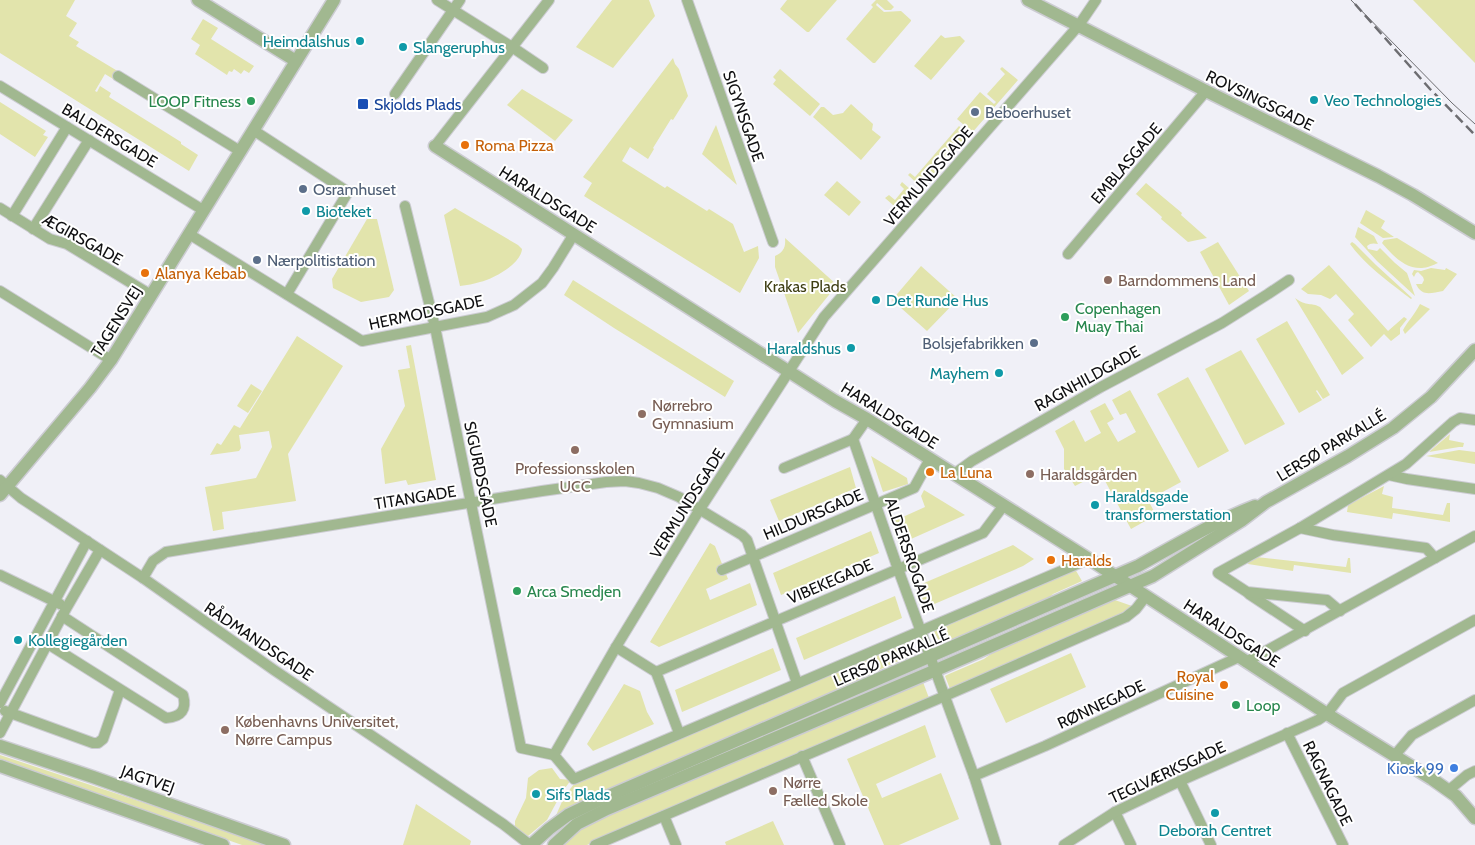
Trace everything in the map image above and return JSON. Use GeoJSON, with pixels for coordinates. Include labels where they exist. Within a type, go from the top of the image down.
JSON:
{"type":"FeatureCollection","features":[{"type":"Feature","properties":{"kind":"street"},"geometry":{"type":"LineString","coordinates":[[198,0],[296,61]]}},
{"type":"Feature","properties":{"kind":"street","name":"TAGENSVEJ"},"geometry":{"type":"LineString","coordinates":[[2,487],[93,384],[111,360],[334,0]]}},
{"type":"Feature","properties":{"kind":"street"},"geometry":{"type":"LineString","coordinates":[[437,0],[512,46],[543,68]]}},
{"type":"Feature","properties":{"kind":"street"},"geometry":{"type":"LineString","coordinates":[[395,94],[460,0]]}},
{"type":"Feature","properties":{"kind":"street"},"geometry":{"type":"LineString","coordinates":[[434,146],[549,0]]}},
{"type":"Feature","properties":{"kind":"street","name":"SIGYNSGADE"},"geometry":{"type":"LineString","coordinates":[[687,0],[773,242]]}},
{"type":"Feature","properties":{"kind":"street","name":"ROVSINGSGADE"},"geometry":{"type":"LineString","coordinates":[[1028,0],[1378,176],[1475,233]]}},
{"type":"Feature","properties":{"kind":"street","name":"VERMUNDSGADE"},"geometry":{"type":"LineString","coordinates":[[554,755],[616,647],[700,509],[824,317],[1079,25],[1096,0]]}},
{"type":"Feature","properties":{"kind":"street"},"geometry":{"type":"LineString","coordinates":[[118,76],[240,151]]}},
{"type":"Feature","properties":{"kind":"street","name":"BALDERSGADE"},"geometry":{"type":"LineString","coordinates":[[0,86],[204,210]]}},
{"type":"Feature","properties":{"kind":"street","name":"EMBLASGADE"},"geometry":{"type":"LineString","coordinates":[[1068,254],[1206,91]]}},
{"type":"Feature","properties":{"kind":"street"},"geometry":{"type":"LineString","coordinates":[[12,216],[67,127]]}},
{"type":"Feature","properties":{"kind":"street"},"geometry":{"type":"LineString","coordinates":[[253,130],[348,192],[287,294]]}},
{"type":"Feature","properties":{"kind":"street"},"geometry":{"type":"LineString","coordinates":[[33,229],[89,140]]}},
{"type":"Feature","properties":{"kind":"street","name":"HARALDSGADE"},"geometry":{"type":"LineString","coordinates":[[434,146],[835,401],[1004,505],[1327,714],[1395,755],[1449,790],[1475,818]]}},
{"type":"Feature","properties":{"kind":"street","name":"SIGURDSGADE"},"geometry":{"type":"LineString","coordinates":[[405,206],[435,327],[522,748],[554,755]]}},
{"type":"Feature","properties":{"kind":"street","name":"ÆGIRSGADE"},"geometry":{"type":"LineString","coordinates":[[0,208],[50,239],[67,244],[151,296]]}},
{"type":"Feature","properties":{"kind":"street","name":"HERMODSGADE"},"geometry":{"type":"LineString","coordinates":[[189,234],[362,341],[486,316],[514,305],[542,283],[574,234]]}},
{"type":"Feature","properties":{"kind":"street","name":"RAGNHILDGADE"},"geometry":{"type":"LineString","coordinates":[[954,474],[972,460],[1101,387],[1222,322],[1289,280]]}},
{"type":"Feature","properties":{"kind":"street"},"geometry":{"type":"LineString","coordinates":[[0,291],[111,360]]}},
{"type":"Feature","properties":{"kind":"street","name":"LERSØ PARKALLÉ"},"geometry":{"type":"LineString","coordinates":[[503,824],[531,845],[548,829],[568,815],[595,802],[1138,566],[1238,513],[1266,502],[1348,456],[1393,428],[1431,397],[1475,350]]}},
{"type":"Feature","properties":{"kind":"street"},"geometry":{"type":"LineString","coordinates":[[1305,630],[1218,573],[1300,528],[1389,475],[1406,464],[1453,422],[1460,418],[1475,420]]}},
{"type":"Feature","properties":{"kind":"street"},"geometry":{"type":"LineString","coordinates":[[784,468],[853,439],[867,419]]}},
{"type":"Feature","properties":{"kind":"street","name":"ALDERSROGADE"},"geometry":{"type":"LineString","coordinates":[[853,439],[920,631],[974,776],[993,844]]}},
{"type":"Feature","properties":{"kind":"street","name":"HILDURSGADE"},"geometry":{"type":"LineString","coordinates":[[722,570],[914,488],[930,459]]}},
{"type":"Feature","properties":{"kind":"street"},"geometry":{"type":"LineString","coordinates":[[1389,475],[1475,489]]}},
{"type":"Feature","properties":{"kind":"street","name":"TITANGADE"},"geometry":{"type":"LineString","coordinates":[[143,578],[153,561],[166,552],[606,482],[624,481],[639,483],[658,488],[679,497],[747,540],[797,683]]}},
{"type":"Feature","properties":{"kind":"street","name":"RÅDMANDSGADE"},"geometry":{"type":"LineString","coordinates":[[2,487],[143,578],[274,670],[503,824]]}},
{"type":"Feature","properties":{"kind":"street","name":"LERSØ PARKALLÉ"},"geometry":{"type":"LineString","coordinates":[[554,845],[578,824],[607,809],[1153,576],[1241,521],[1266,502]]}},
{"type":"Feature","properties":{"kind":"street","name":"VIBEKEGADE"},"geometry":{"type":"LineString","coordinates":[[656,672],[984,532],[1004,505]]}},
{"type":"Feature","properties":{"kind":"street"},"geometry":{"type":"LineString","coordinates":[[1300,528],[1333,535],[1426,548],[1434,558]]}},
{"type":"Feature","properties":{"kind":"street","name":"RØNNEGADE"},"geometry":{"type":"LineString","coordinates":[[974,776],[1243,660],[1305,630],[1475,536]]}},
{"type":"Feature","properties":{"kind":"street"},"geometry":{"type":"LineString","coordinates":[[0,703],[87,541]]}},
{"type":"Feature","properties":{"kind":"street"},"geometry":{"type":"LineString","coordinates":[[0,733],[64,612],[100,550]]}},
{"type":"Feature","properties":{"kind":"street","name":"LERSØ PARKALLÉ"},"geometry":{"type":"LineString","coordinates":[[554,755],[574,779],[1089,559]]}},
{"type":"Feature","properties":{"kind":"street"},"geometry":{"type":"LineString","coordinates":[[0,575],[55,602],[64,612],[183,694],[185,702],[183,710],[174,718],[166,718],[48,644]]}},
{"type":"Feature","properties":{"kind":"street"},"geometry":{"type":"LineString","coordinates":[[1247,592],[1326,600],[1340,611]]}},
{"type":"Feature","properties":{"kind":"street"},"geometry":{"type":"LineString","coordinates":[[595,845],[1126,617],[1136,609],[1146,596]]}},
{"type":"Feature","properties":{"kind":"street"},"geometry":{"type":"LineString","coordinates":[[1287,733],[1318,720],[1327,714],[1343,693],[1475,620]]}},
{"type":"Feature","properties":{"kind":"street"},"geometry":{"type":"LineString","coordinates":[[616,647],[656,672],[679,733]]}},
{"type":"Feature","properties":{"kind":"street"},"geometry":{"type":"LineString","coordinates":[[0,708],[93,743],[98,743],[103,739],[120,690]]}},
{"type":"Feature","properties":{"kind":"street"},"geometry":{"type":"LineString","coordinates":[[1395,755],[1412,735],[1475,700]]}},
{"type":"Feature","properties":{"kind":"street","name":"TEGLVÆRKSGADE"},"geometry":{"type":"LineString","coordinates":[[1064,845],[1115,812],[1287,733]]}},
{"type":"Feature","properties":{"kind":"street","name":"RAGNAGADE"},"geometry":{"type":"LineString","coordinates":[[1287,733],[1343,845]]}},
{"type":"Feature","properties":{"kind":"street","name":"JAGTVEJ"},"geometry":{"type":"LineString","coordinates":[[0,746],[284,845]]}},
{"type":"Feature","properties":{"kind":"street"},"geometry":{"type":"LineString","coordinates":[[802,756],[840,845]]}},
{"type":"Feature","properties":{"kind":"street"},"geometry":{"type":"LineString","coordinates":[[0,766],[223,845]]}},
{"type":"Feature","properties":{"kind":"street"},"geometry":{"type":"LineString","coordinates":[[1449,790],[1475,771]]}},
{"type":"Feature","properties":{"kind":"street"},"geometry":{"type":"LineString","coordinates":[[1180,781],[1211,845]]}},
{"type":"Feature","properties":{"kind":"street"},"geometry":{"type":"LineString","coordinates":[[1115,812],[1131,845]]}},
{"type":"Feature","properties":{"kind":"street"},"geometry":{"type":"LineString","coordinates":[[664,816],[676,845]]}},
{"type":"Feature","properties":{"kind":"green space"},"geometry":{"type":"Polygon","coordinates":[[[0,0],[75,0],[66,16],[77,23],[69,36],[79,42],[76,46],[232,140],[227,149],[105,74],[95,91],[97,92],[100,86],[111,93],[109,97],[181,142],[181,144],[198,155],[189,171],[0,53],[0,0]]]}},
{"type":"Feature","properties":{"kind":"green space"},"geometry":{"type":"Polygon","coordinates":[[[612,0],[649,0],[655,16],[613,68],[576,47],[612,0]]]}},
{"type":"Feature","properties":{"kind":"green space"},"geometry":{"type":"Polygon","coordinates":[[[787,0],[837,0],[807,32],[780,9],[787,0]]]}},
{"type":"Feature","properties":{"kind":"green space"},"geometry":{"type":"Polygon","coordinates":[[[876,0],[887,0],[894,7],[891,10],[885,10],[877,3],[876,5],[884,12],[901,11],[911,21],[873,63],[846,39],[873,7],[871,5],[876,0]]]}},
{"type":"Feature","properties":{"kind":"green space"},"geometry":{"type":"Polygon","coordinates":[[[1413,0],[1475,0],[1475,63],[1413,0]]]}},
{"type":"Feature","properties":{"kind":"green space"},"geometry":{"type":"Polygon","coordinates":[[[203,19],[218,28],[211,39],[254,66],[249,73],[244,70],[241,74],[234,69],[232,72],[229,71],[227,75],[195,54],[200,45],[191,39],[203,19]]]}},
{"type":"Feature","properties":{"kind":"green space"},"geometry":{"type":"Polygon","coordinates":[[[941,35],[945,38],[960,36],[965,41],[931,80],[914,66],[941,35]]]}},
{"type":"Feature","properties":{"kind":"green space"},"geometry":{"type":"Polygon","coordinates":[[[673,58],[679,69],[688,96],[673,120],[671,119],[648,159],[630,147],[622,161],[665,188],[667,186],[707,211],[709,209],[733,224],[744,252],[758,246],[759,258],[740,293],[584,196],[592,183],[583,177],[673,58]]]}},
{"type":"Feature","properties":{"kind":"green space"},"geometry":{"type":"Polygon","coordinates":[[[1002,67],[1018,80],[923,189],[908,175],[910,173],[915,177],[959,126],[968,134],[971,131],[957,119],[980,92],[994,104],[996,102],[987,94],[1005,74],[1000,69],[1002,67]]]}},
{"type":"Feature","properties":{"kind":"green space"},"geometry":{"type":"Polygon","coordinates":[[[780,69],[820,104],[810,116],[773,84],[776,80],[773,77],[780,69]]]}},
{"type":"Feature","properties":{"kind":"green space"},"geometry":{"type":"Polygon","coordinates":[[[522,89],[573,120],[555,141],[507,105],[522,89]]]}},
{"type":"Feature","properties":{"kind":"green space"},"geometry":{"type":"Polygon","coordinates":[[[0,102],[46,131],[43,135],[48,137],[35,157],[0,134],[0,102]]]}},
{"type":"Feature","properties":{"kind":"green space"},"geometry":{"type":"Polygon","coordinates":[[[851,104],[873,124],[872,130],[881,137],[861,160],[813,117],[821,107],[824,107],[833,115],[843,113],[851,104]]]}},
{"type":"Feature","properties":{"kind":"green space"},"geometry":{"type":"Polygon","coordinates":[[[716,125],[737,185],[702,154],[716,125]]]}},
{"type":"Feature","properties":{"kind":"green space"},"geometry":{"type":"Polygon","coordinates":[[[837,181],[861,202],[849,216],[824,195],[837,181]]]}},
{"type":"Feature","properties":{"kind":"green space"},"geometry":{"type":"Polygon","coordinates":[[[902,182],[917,195],[901,212],[885,198],[889,195],[895,200],[904,189],[900,185],[902,182]]]}},
{"type":"Feature","properties":{"kind":"green space"},"geometry":{"type":"Polygon","coordinates":[[[1146,183],[1182,213],[1181,215],[1207,238],[1188,242],[1136,194],[1134,196],[1146,183]]]}},
{"type":"Feature","properties":{"kind":"green space"},"geometry":{"type":"Polygon","coordinates":[[[455,208],[518,245],[522,249],[517,260],[506,270],[492,278],[460,286],[444,215],[455,208]]]}},
{"type":"Feature","properties":{"kind":"green space"},"geometry":{"type":"Polygon","coordinates":[[[1366,210],[1385,221],[1381,228],[1394,237],[1383,238],[1360,223],[1366,210]]]}},
{"type":"Feature","properties":{"kind":"green space"},"geometry":{"type":"Polygon","coordinates":[[[367,219],[377,219],[394,290],[389,297],[361,302],[333,288],[332,279],[367,219]]]}},
{"type":"Feature","properties":{"kind":"green space"},"geometry":{"type":"Polygon","coordinates":[[[1358,227],[1374,236],[1378,244],[1369,244],[1367,246],[1368,249],[1377,251],[1380,248],[1407,273],[1415,296],[1377,261],[1355,237],[1358,227]]]}},
{"type":"Feature","properties":{"kind":"green space","name":"Krakas Plads"},"geometry":{"type":"Polygon","coordinates":[[[785,238],[837,285],[798,333],[775,267],[775,256],[783,249],[785,238]]]}},
{"type":"Feature","properties":{"kind":"green space"},"geometry":{"type":"Polygon","coordinates":[[[1397,238],[1438,263],[1422,268],[1405,264],[1382,243],[1384,240],[1397,238]]]}},
{"type":"Feature","properties":{"kind":"green space"},"geometry":{"type":"Polygon","coordinates":[[[1218,242],[1249,291],[1229,305],[1200,252],[1218,242]]]}},
{"type":"Feature","properties":{"kind":"green space"},"geometry":{"type":"Polygon","coordinates":[[[1352,242],[1412,298],[1371,267],[1356,252],[1350,244],[1352,242]]]}},
{"type":"Feature","properties":{"kind":"green space"},"geometry":{"type":"Polygon","coordinates":[[[1329,265],[1388,331],[1404,317],[1407,319],[1400,328],[1400,334],[1391,341],[1384,334],[1371,347],[1348,320],[1354,314],[1336,294],[1330,299],[1321,295],[1308,294],[1301,289],[1329,265]]]}},
{"type":"Feature","properties":{"kind":"green space"},"geometry":{"type":"Polygon","coordinates":[[[921,266],[958,299],[927,331],[892,300],[921,266]]]}},
{"type":"Feature","properties":{"kind":"green space"},"geometry":{"type":"Polygon","coordinates":[[[1431,268],[1445,270],[1446,268],[1457,274],[1443,291],[1431,293],[1421,291],[1416,284],[1422,284],[1423,277],[1418,272],[1414,277],[1412,274],[1414,270],[1421,271],[1431,268]]]}},
{"type":"Feature","properties":{"kind":"green space"},"geometry":{"type":"Polygon","coordinates":[[[573,280],[734,381],[725,397],[564,295],[573,280]]]}},
{"type":"Feature","properties":{"kind":"green space"},"geometry":{"type":"Polygon","coordinates":[[[1295,298],[1320,307],[1364,358],[1342,375],[1295,298]]]}},
{"type":"Feature","properties":{"kind":"green space"},"geometry":{"type":"Polygon","coordinates":[[[1420,304],[1430,309],[1405,334],[1403,330],[1420,304]]]}},
{"type":"Feature","properties":{"kind":"green space"},"geometry":{"type":"Polygon","coordinates":[[[1287,321],[1330,395],[1323,399],[1317,390],[1322,400],[1299,413],[1256,339],[1287,321]]]}},
{"type":"Feature","properties":{"kind":"green space"},"geometry":{"type":"Polygon","coordinates":[[[297,336],[343,366],[288,454],[296,501],[222,512],[224,529],[213,531],[205,487],[256,478],[272,447],[269,431],[239,435],[241,448],[239,451],[210,455],[217,443],[221,445],[234,425],[240,428],[297,336]]]}},
{"type":"Feature","properties":{"kind":"green space"},"geometry":{"type":"Polygon","coordinates":[[[411,345],[436,480],[408,485],[406,480],[385,484],[381,449],[405,406],[398,370],[410,368],[406,346],[411,345]]]}},
{"type":"Feature","properties":{"kind":"green space"},"geometry":{"type":"Polygon","coordinates":[[[1241,350],[1285,424],[1245,445],[1205,369],[1241,350]]]}},
{"type":"Feature","properties":{"kind":"green space"},"geometry":{"type":"Polygon","coordinates":[[[1188,377],[1229,451],[1198,468],[1157,394],[1188,377]]]}},
{"type":"Feature","properties":{"kind":"green space"},"geometry":{"type":"Polygon","coordinates":[[[251,384],[262,391],[248,413],[237,406],[251,384]]]}},
{"type":"Feature","properties":{"kind":"green space"},"geometry":{"type":"Polygon","coordinates":[[[1130,390],[1181,482],[1148,500],[1156,515],[1131,529],[1102,472],[1075,486],[1064,469],[1064,449],[1055,431],[1074,420],[1085,442],[1101,433],[1090,411],[1105,403],[1114,419],[1107,423],[1118,442],[1136,432],[1126,413],[1120,415],[1112,400],[1130,390]]]}},
{"type":"Feature","properties":{"kind":"green space"},"geometry":{"type":"Polygon","coordinates":[[[1450,434],[1449,440],[1464,443],[1463,447],[1429,452],[1450,434]]]}},
{"type":"Feature","properties":{"kind":"green space"},"geometry":{"type":"Polygon","coordinates":[[[1459,450],[1475,452],[1475,464],[1426,456],[1459,450]]]}},
{"type":"Feature","properties":{"kind":"green space"},"geometry":{"type":"Polygon","coordinates":[[[871,456],[907,478],[908,484],[883,492],[871,456]]]}},
{"type":"Feature","properties":{"kind":"green space"},"geometry":{"type":"Polygon","coordinates":[[[850,467],[856,488],[779,521],[770,500],[850,467]]]}},
{"type":"Feature","properties":{"kind":"green space"},"geometry":{"type":"Polygon","coordinates":[[[1384,486],[1382,494],[1393,497],[1392,508],[1443,515],[1447,503],[1450,503],[1450,522],[1393,513],[1392,519],[1347,512],[1348,505],[1384,486]]]}},
{"type":"Feature","properties":{"kind":"green space"},"geometry":{"type":"Polygon","coordinates":[[[924,490],[965,515],[902,543],[894,521],[925,507],[921,496],[924,490]]]}},
{"type":"Feature","properties":{"kind":"green space"},"geometry":{"type":"Polygon","coordinates":[[[871,531],[879,553],[781,595],[773,573],[871,531]]]}},
{"type":"Feature","properties":{"kind":"green space"},"geometry":{"type":"Polygon","coordinates":[[[710,543],[715,546],[728,579],[706,589],[710,600],[750,583],[757,605],[659,647],[650,642],[710,543]]]}},
{"type":"Feature","properties":{"kind":"green space"},"geometry":{"type":"Polygon","coordinates":[[[1013,545],[1034,559],[1023,566],[925,608],[917,586],[1013,545]]]}},
{"type":"Feature","properties":{"kind":"green space"},"geometry":{"type":"Polygon","coordinates":[[[1256,557],[1346,567],[1348,558],[1350,558],[1351,573],[1294,565],[1293,571],[1248,564],[1249,559],[1256,557]]]}},
{"type":"Feature","properties":{"kind":"green space"},"geometry":{"type":"Polygon","coordinates":[[[1075,569],[1082,581],[1053,594],[1044,603],[942,647],[933,630],[1075,569]]]}},
{"type":"Feature","properties":{"kind":"green space"},"geometry":{"type":"Polygon","coordinates":[[[895,596],[902,618],[804,660],[796,638],[895,596]]]}},
{"type":"Feature","properties":{"kind":"green space"},"geometry":{"type":"Polygon","coordinates":[[[1112,599],[1132,606],[1122,614],[950,689],[945,676],[984,659],[995,651],[1112,599]]]}},
{"type":"Feature","properties":{"kind":"green space"},"geometry":{"type":"Polygon","coordinates":[[[908,640],[912,651],[909,656],[879,670],[868,680],[554,820],[564,797],[574,784],[908,640]]]}},
{"type":"Feature","properties":{"kind":"green space"},"geometry":{"type":"Polygon","coordinates":[[[773,648],[781,670],[682,712],[675,690],[773,648]]]}},
{"type":"Feature","properties":{"kind":"green space"},"geometry":{"type":"Polygon","coordinates":[[[1071,653],[1086,687],[1006,723],[990,689],[1071,653]]]}},
{"type":"Feature","properties":{"kind":"green space"},"geometry":{"type":"Polygon","coordinates":[[[923,682],[929,698],[587,845],[562,845],[575,832],[596,819],[923,682]]]}},
{"type":"Feature","properties":{"kind":"green space"},"geometry":{"type":"Polygon","coordinates":[[[624,684],[640,691],[647,712],[654,724],[593,751],[587,744],[624,684]]]}},
{"type":"Feature","properties":{"kind":"green space"},"geometry":{"type":"Polygon","coordinates":[[[925,725],[936,757],[876,784],[882,798],[941,773],[959,819],[899,845],[884,845],[847,759],[925,725]]]}},
{"type":"Feature","properties":{"kind":"green space"},"geometry":{"type":"Polygon","coordinates":[[[0,755],[266,845],[242,845],[0,760],[0,755]]]}},
{"type":"Feature","properties":{"kind":"green space"},"geometry":{"type":"Polygon","coordinates":[[[552,768],[560,779],[571,780],[562,792],[547,820],[528,836],[515,828],[515,821],[526,798],[528,778],[539,770],[552,768]]]}},
{"type":"Feature","properties":{"kind":"green space"},"geometry":{"type":"Polygon","coordinates":[[[416,804],[471,841],[470,845],[403,845],[416,804]]]}},
{"type":"Feature","properties":{"kind":"green space"},"geometry":{"type":"Polygon","coordinates":[[[773,821],[784,845],[726,845],[725,842],[773,821]]]}},
{"type":"Feature","properties":{"kind":"tram line"},"geometry":{"type":"LineString","coordinates":[[1351,0],[1475,124]]}},
{"type":"Feature","properties":{"kind":"railway"},"geometry":{"type":"LineString","coordinates":[[1355,4],[1430,89],[1475,135]]}},
{"type":"Feature","properties":{"kind":"place","name":"Heimdalshus"},"geometry":{"type":"Point","coordinates":[360,41]}},
{"type":"Feature","properties":{"kind":"place","name":"Slangeruphus"},"geometry":{"type":"Point","coordinates":[403,47]}},
{"type":"Feature","properties":{"kind":"place","name":"Veo Technologies"},"geometry":{"type":"Point","coordinates":[1314,100]}},
{"type":"Feature","properties":{"kind":"place","name":"LOOP Fitness"},"geometry":{"type":"Point","coordinates":[251,101]}},
{"type":"Feature","properties":{"kind":"place","name":"Skjolds Plads"},"geometry":{"type":"Point","coordinates":[363,104]}},
{"type":"Feature","properties":{"kind":"place","name":"Beboerhuset"},"geometry":{"type":"Point","coordinates":[975,112]}},
{"type":"Feature","properties":{"kind":"place","name":"Roma Pizza"},"geometry":{"type":"Point","coordinates":[465,145]}},
{"type":"Feature","properties":{"kind":"place","name":"Osramhuset"},"geometry":{"type":"Point","coordinates":[303,189]}},
{"type":"Feature","properties":{"kind":"place","name":"Bioteket"},"geometry":{"type":"Point","coordinates":[306,211]}},
{"type":"Feature","properties":{"kind":"place","name":"Nærpolitistation"},"geometry":{"type":"Point","coordinates":[257,260]}},
{"type":"Feature","properties":{"kind":"place","name":"Alanya Kebab"},"geometry":{"type":"Point","coordinates":[145,273]}},
{"type":"Feature","properties":{"kind":"place","name":"Barndommens Land"},"geometry":{"type":"Point","coordinates":[1108,280]}},
{"type":"Feature","properties":{"kind":"place","name":"Det Runde Hus"},"geometry":{"type":"Point","coordinates":[876,300]}},
{"type":"Feature","properties":{"kind":"place","name":"Copenhagen Muay Thai"},"geometry":{"type":"Point","coordinates":[1065,317]}},
{"type":"Feature","properties":{"kind":"place","name":"Bolsjefabrikken"},"geometry":{"type":"Point","coordinates":[1034,343]}},
{"type":"Feature","properties":{"kind":"place","name":"Haraldshus"},"geometry":{"type":"Point","coordinates":[851,348]}},
{"type":"Feature","properties":{"kind":"place","name":"Mayhem"},"geometry":{"type":"Point","coordinates":[999,373]}},
{"type":"Feature","properties":{"kind":"place","name":"Nørrebro Gymnasium"},"geometry":{"type":"Point","coordinates":[642,414]}},
{"type":"Feature","properties":{"kind":"place","name":"Professionsskolen UCC"},"geometry":{"type":"Point","coordinates":[575,450]}},
{"type":"Feature","properties":{"kind":"place","name":"La Luna"},"geometry":{"type":"Point","coordinates":[930,472]}},
{"type":"Feature","properties":{"kind":"place","name":"Haraldsgården"},"geometry":{"type":"Point","coordinates":[1030,474]}},
{"type":"Feature","properties":{"kind":"place","name":"Haraldsgade transformerstation"},"geometry":{"type":"Point","coordinates":[1095,505]}},
{"type":"Feature","properties":{"kind":"place","name":"Haralds"},"geometry":{"type":"Point","coordinates":[1051,560]}},
{"type":"Feature","properties":{"kind":"place","name":"Arca Smedjen"},"geometry":{"type":"Point","coordinates":[517,591]}},
{"type":"Feature","properties":{"kind":"place","name":"Kollegiegården"},"geometry":{"type":"Point","coordinates":[18,640]}},
{"type":"Feature","properties":{"kind":"place","name":"Royal Cuisine"},"geometry":{"type":"Point","coordinates":[1224,685]}},
{"type":"Feature","properties":{"kind":"place","name":"Loop"},"geometry":{"type":"Point","coordinates":[1236,705]}},
{"type":"Feature","properties":{"kind":"place","name":"Københavns Universitet, Nørre Campus"},"geometry":{"type":"Point","coordinates":[225,730]}},
{"type":"Feature","properties":{"kind":"place","name":"Kiosk 99"},"geometry":{"type":"Point","coordinates":[1454,768]}},
{"type":"Feature","properties":{"kind":"place","name":"Nørre Fælled Skole"},"geometry":{"type":"Point","coordinates":[773,791]}},
{"type":"Feature","properties":{"kind":"place","name":"Sifs Plads"},"geometry":{"type":"Point","coordinates":[536,794]}},
{"type":"Feature","properties":{"kind":"place","name":"Deborah Centret"},"geometry":{"type":"Point","coordinates":[1215,813]}}]}
